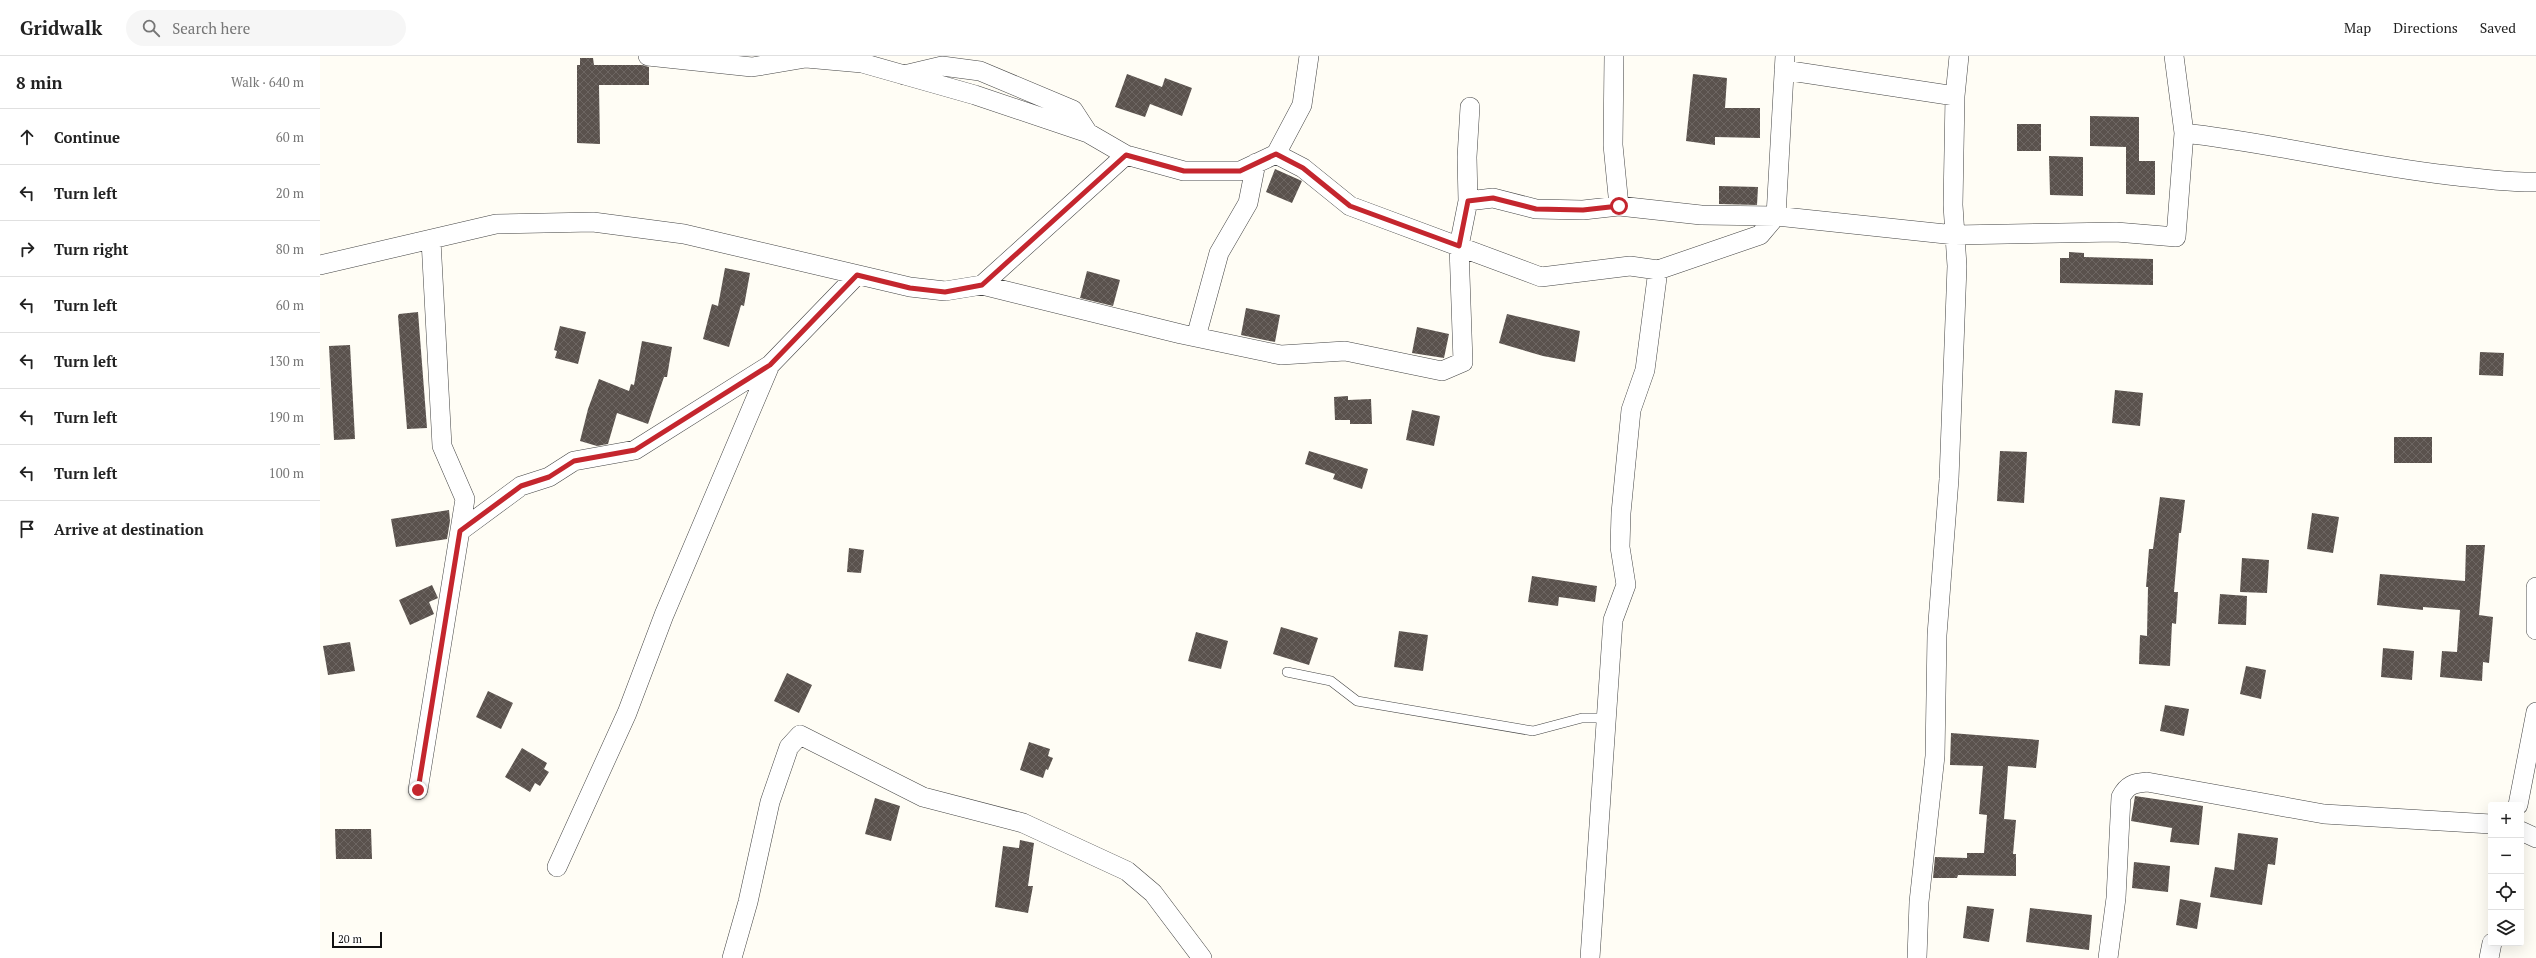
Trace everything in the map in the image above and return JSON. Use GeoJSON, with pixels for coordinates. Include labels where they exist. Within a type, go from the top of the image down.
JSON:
{"type":"FeatureCollection","features":[{"type":"Feature","properties":{"kind":"street"},"geometry":{"type":"LineString","coordinates":[[648,56],[752,67],[806,58],[860,60],[900,75],[975,96],[1088,133],[1126,155],[1184,171],[1240,171],[1276,154],[1302,105],[1309,56]]}},
{"type":"Feature","properties":{"kind":"street"},"geometry":{"type":"LineString","coordinates":[[1614,56],[1613,145],[1619,206]]}},
{"type":"Feature","properties":{"kind":"street"},"geometry":{"type":"LineString","coordinates":[[1917,958],[1919,902],[1935,756],[1937,635],[1949,479],[1957,266],[1953,205],[1955,96],[1959,56]]}},
{"type":"Feature","properties":{"kind":"street"},"geometry":{"type":"LineString","coordinates":[[1468,201],[1493,198],[1536,209],[1583,210],[1619,206],[1701,215],[1776,216],[1809,221],[1856,223],[1955,235],[2116,232],[2176,237],[2184,133],[2174,56]]}},
{"type":"Feature","properties":{"kind":"street"},"geometry":{"type":"LineString","coordinates":[[1276,154],[1303,168],[1350,206],[1541,277],[1630,266],[1658,270],[1760,236],[1776,216],[1784,63],[1955,96]]}},
{"type":"Feature","properties":{"kind":"street"},"geometry":{"type":"LineString","coordinates":[[900,75],[942,66],[979,64],[1074,110],[1088,133]]}},
{"type":"Feature","properties":{"kind":"street"},"geometry":{"type":"LineString","coordinates":[[320,265],[496,224],[593,222],[684,234],[910,288],[945,292],[982,285],[1196,337],[1281,355],[1345,351],[1442,372],[1463,362],[1459,246],[1468,201],[1467,157],[1470,107]]}},
{"type":"Feature","properties":{"kind":"street"},"geometry":{"type":"LineString","coordinates":[[2184,133],[2243,139],[2414,171],[2515,183],[2536,182]]}},
{"type":"Feature","properties":{"kind":"street"},"geometry":{"type":"LineString","coordinates":[[982,285],[1126,155]]}},
{"type":"Feature","properties":{"kind":"street"},"geometry":{"type":"LineString","coordinates":[[1196,337],[1219,253],[1248,203],[1256,164]]}},
{"type":"Feature","properties":{"kind":"street"},"geometry":{"type":"LineString","coordinates":[[418,790],[464,499],[442,446],[431,240]]}},
{"type":"Feature","properties":{"kind":"street"},"geometry":{"type":"LineString","coordinates":[[1590,958],[1613,620],[1626,585],[1620,547],[1631,410],[1645,370],[1658,270]]}},
{"type":"Feature","properties":{"kind":"street"},"geometry":{"type":"LineString","coordinates":[[460,531],[521,486],[549,477],[574,461],[635,450],[770,365],[857,275]]}},
{"type":"Feature","properties":{"kind":"street"},"geometry":{"type":"LineString","coordinates":[[557,867],[627,713],[664,615],[770,365]]}},
{"type":"Feature","properties":{"kind":"street"},"geometry":{"type":"LineString","coordinates":[[2536,587],[2536,630]]}},
{"type":"Feature","properties":{"kind":"street"},"geometry":{"type":"LineString","coordinates":[[2519,802],[2536,712]]}},
{"type":"Feature","properties":{"kind":"street"},"geometry":{"type":"LineString","coordinates":[[732,958],[748,902],[770,802],[789,747],[800,735],[922,797],[1023,823],[1126,871],[1153,892],[1202,958]]}},
{"type":"Feature","properties":{"kind":"street"},"geometry":{"type":"LineString","coordinates":[[2108,958],[2116,898],[2121,797],[2125,789],[2134,783],[2147,782],[2324,814],[2488,824]]}},
{"type":"Feature","properties":{"kind":"street"},"geometry":{"type":"LineString","coordinates":[[2524,832],[2536,838]]}},
{"type":"Feature","properties":{"kind":"street"},"geometry":{"type":"LineString","coordinates":[[2490,958],[2492,946]]}},
{"type":"Feature","properties":{"kind":"lane"},"geometry":{"type":"LineString","coordinates":[[1288,672],[1331,681],[1357,701],[1532,731],[1582,718],[1606,718]]}},
{"type":"Feature","properties":{"kind":"building"},"geometry":{"type":"Polygon","coordinates":[[[580,58],[593,58],[594,65],[642,65],[649,67],[649,85],[599,85],[600,144],[577,143],[577,65],[580,65],[580,58]]]}},
{"type":"Feature","properties":{"kind":"building"},"geometry":{"type":"Polygon","coordinates":[[[1127,74],[1162,87],[1165,78],[1192,88],[1182,116],[1150,104],[1145,117],[1115,107],[1127,74]]]}},
{"type":"Feature","properties":{"kind":"building"},"geometry":{"type":"Polygon","coordinates":[[[1693,74],[1727,78],[1725,108],[1760,108],[1760,138],[1715,137],[1715,145],[1686,141],[1693,74]]]}},
{"type":"Feature","properties":{"kind":"building"},"geometry":{"type":"Polygon","coordinates":[[[2090,116],[2139,117],[2139,161],[2155,161],[2155,195],[2126,194],[2126,147],[2090,146],[2090,116]]]}},
{"type":"Feature","properties":{"kind":"building"},"geometry":{"type":"Polygon","coordinates":[[[2017,124],[2041,124],[2041,151],[2017,151],[2017,124]]]}},
{"type":"Feature","properties":{"kind":"building"},"geometry":{"type":"Polygon","coordinates":[[[2049,156],[2083,157],[2083,196],[2050,195],[2049,156]]]}},
{"type":"Feature","properties":{"kind":"building"},"geometry":{"type":"Polygon","coordinates":[[[1275,169],[1302,181],[1292,203],[1266,192],[1275,169]]]}},
{"type":"Feature","properties":{"kind":"building"},"geometry":{"type":"Polygon","coordinates":[[[1719,186],[1758,187],[1757,205],[1719,204],[1719,186]]]}},
{"type":"Feature","properties":{"kind":"building"},"geometry":{"type":"Polygon","coordinates":[[[2069,252],[2084,253],[2084,257],[2153,259],[2153,285],[2060,283],[2060,258],[2069,258],[2069,252]]]}},
{"type":"Feature","properties":{"kind":"building"},"geometry":{"type":"Polygon","coordinates":[[[725,268],[750,273],[744,306],[741,305],[729,347],[703,339],[712,304],[718,306],[725,268]]]}},
{"type":"Feature","properties":{"kind":"building"},"geometry":{"type":"Polygon","coordinates":[[[1087,271],[1120,280],[1113,306],[1080,298],[1087,271]]]}},
{"type":"Feature","properties":{"kind":"building"},"geometry":{"type":"Polygon","coordinates":[[[1246,308],[1280,315],[1275,342],[1241,335],[1246,308]]]}},
{"type":"Feature","properties":{"kind":"building"},"geometry":{"type":"Polygon","coordinates":[[[418,312],[427,428],[407,429],[398,316],[399,314],[418,312]]]}},
{"type":"Feature","properties":{"kind":"building"},"geometry":{"type":"Polygon","coordinates":[[[1507,314],[1580,331],[1575,362],[1543,356],[1499,343],[1507,314]]]}},
{"type":"Feature","properties":{"kind":"building"},"geometry":{"type":"Polygon","coordinates":[[[560,326],[586,332],[578,364],[555,358],[557,351],[554,350],[560,326]]]}},
{"type":"Feature","properties":{"kind":"building"},"geometry":{"type":"Polygon","coordinates":[[[1417,327],[1449,334],[1444,358],[1412,353],[1417,327]]]}},
{"type":"Feature","properties":{"kind":"building"},"geometry":{"type":"Polygon","coordinates":[[[642,341],[672,347],[667,377],[664,377],[648,424],[617,413],[608,444],[597,446],[580,441],[588,409],[599,379],[629,391],[631,384],[634,385],[642,341]]]}},
{"type":"Feature","properties":{"kind":"building"},"geometry":{"type":"Polygon","coordinates":[[[350,345],[355,439],[334,440],[329,346],[350,345]]]}},
{"type":"Feature","properties":{"kind":"building"},"geometry":{"type":"Polygon","coordinates":[[[2480,352],[2504,353],[2503,376],[2479,375],[2480,352]]]}},
{"type":"Feature","properties":{"kind":"building"},"geometry":{"type":"Polygon","coordinates":[[[2115,390],[2143,393],[2140,426],[2112,423],[2115,390]]]}},
{"type":"Feature","properties":{"kind":"building"},"geometry":{"type":"Polygon","coordinates":[[[1348,396],[1348,400],[1371,399],[1372,424],[1350,424],[1350,420],[1335,420],[1334,397],[1348,396]]]}},
{"type":"Feature","properties":{"kind":"building"},"geometry":{"type":"Polygon","coordinates":[[[1412,410],[1440,416],[1434,446],[1406,440],[1412,410]]]}},
{"type":"Feature","properties":{"kind":"building"},"geometry":{"type":"Polygon","coordinates":[[[2394,437],[2432,437],[2432,463],[2394,463],[2394,437]]]}},
{"type":"Feature","properties":{"kind":"building"},"geometry":{"type":"Polygon","coordinates":[[[1309,451],[1368,469],[1362,489],[1333,479],[1335,474],[1305,464],[1309,451]]]}},
{"type":"Feature","properties":{"kind":"building"},"geometry":{"type":"Polygon","coordinates":[[[2000,451],[2027,452],[2024,503],[1997,501],[2000,451]]]}},
{"type":"Feature","properties":{"kind":"building"},"geometry":{"type":"Polygon","coordinates":[[[2160,497],[2185,500],[2181,533],[2179,533],[2174,592],[2178,592],[2176,624],[2172,623],[2170,666],[2139,664],[2140,635],[2147,636],[2148,587],[2146,587],[2149,549],[2153,549],[2160,497]]]}},
{"type":"Feature","properties":{"kind":"building"},"geometry":{"type":"Polygon","coordinates":[[[449,510],[450,521],[447,539],[396,547],[391,519],[449,510]]]}},
{"type":"Feature","properties":{"kind":"building"},"geometry":{"type":"Polygon","coordinates":[[[2312,513],[2339,517],[2333,553],[2307,549],[2312,513]]]}},
{"type":"Feature","properties":{"kind":"building"},"geometry":{"type":"Polygon","coordinates":[[[2466,545],[2485,545],[2479,615],[2493,617],[2489,663],[2483,662],[2482,681],[2440,677],[2442,651],[2457,652],[2460,610],[2423,607],[2423,610],[2377,605],[2380,574],[2465,581],[2466,545]]]}},
{"type":"Feature","properties":{"kind":"building"},"geometry":{"type":"Polygon","coordinates":[[[849,548],[864,550],[861,573],[847,572],[849,548]]]}},
{"type":"Feature","properties":{"kind":"building"},"geometry":{"type":"Polygon","coordinates":[[[2242,558],[2269,560],[2267,593],[2240,592],[2242,558]]]}},
{"type":"Feature","properties":{"kind":"building"},"geometry":{"type":"Polygon","coordinates":[[[1532,576],[1597,586],[1595,602],[1559,597],[1558,606],[1528,602],[1532,576]]]}},
{"type":"Feature","properties":{"kind":"building"},"geometry":{"type":"Polygon","coordinates":[[[432,585],[438,598],[429,602],[434,614],[410,625],[399,600],[432,585]]]}},
{"type":"Feature","properties":{"kind":"building"},"geometry":{"type":"Polygon","coordinates":[[[2220,594],[2247,596],[2246,625],[2218,624],[2220,594]]]}},
{"type":"Feature","properties":{"kind":"building"},"geometry":{"type":"Polygon","coordinates":[[[1281,627],[1318,638],[1309,665],[1273,654],[1281,627]]]}},
{"type":"Feature","properties":{"kind":"building"},"geometry":{"type":"Polygon","coordinates":[[[1399,631],[1428,635],[1423,671],[1394,667],[1399,631]]]}},
{"type":"Feature","properties":{"kind":"building"},"geometry":{"type":"Polygon","coordinates":[[[1196,632],[1228,641],[1221,669],[1188,661],[1196,632]]]}},
{"type":"Feature","properties":{"kind":"building"},"geometry":{"type":"Polygon","coordinates":[[[350,642],[355,671],[328,675],[323,646],[350,642]]]}},
{"type":"Feature","properties":{"kind":"building"},"geometry":{"type":"Polygon","coordinates":[[[2383,648],[2414,651],[2412,680],[2381,677],[2383,648]]]}},
{"type":"Feature","properties":{"kind":"building"},"geometry":{"type":"Polygon","coordinates":[[[2246,666],[2266,670],[2261,699],[2240,694],[2246,666]]]}},
{"type":"Feature","properties":{"kind":"building"},"geometry":{"type":"Polygon","coordinates":[[[787,673],[812,685],[799,713],[774,701],[787,673]]]}},
{"type":"Feature","properties":{"kind":"building"},"geometry":{"type":"Polygon","coordinates":[[[488,691],[513,703],[501,729],[476,717],[488,691]]]}},
{"type":"Feature","properties":{"kind":"building"},"geometry":{"type":"Polygon","coordinates":[[[2165,705],[2189,709],[2184,736],[2160,731],[2165,705]]]}},
{"type":"Feature","properties":{"kind":"building"},"geometry":{"type":"Polygon","coordinates":[[[1951,733],[2039,740],[2036,768],[2008,766],[2004,819],[2016,820],[2013,854],[2016,854],[2016,876],[1958,875],[1957,878],[1933,878],[1935,857],[1967,858],[1967,853],[1984,853],[1987,815],[1979,814],[1983,766],[1950,765],[1951,733]]]}},
{"type":"Feature","properties":{"kind":"building"},"geometry":{"type":"Polygon","coordinates":[[[1029,742],[1050,749],[1048,756],[1053,758],[1048,770],[1046,769],[1043,778],[1020,770],[1029,742]]]}},
{"type":"Feature","properties":{"kind":"building"},"geometry":{"type":"Polygon","coordinates":[[[522,748],[547,763],[544,769],[549,772],[540,786],[535,783],[530,792],[505,777],[522,748]]]}},
{"type":"Feature","properties":{"kind":"building"},"geometry":{"type":"Polygon","coordinates":[[[2135,796],[2203,806],[2199,845],[2170,842],[2172,828],[2131,821],[2135,796]]]}},
{"type":"Feature","properties":{"kind":"building"},"geometry":{"type":"Polygon","coordinates":[[[875,798],[900,806],[891,841],[865,834],[875,798]]]}},
{"type":"Feature","properties":{"kind":"building"},"geometry":{"type":"Polygon","coordinates":[[[335,829],[371,829],[372,859],[336,859],[335,829]]]}},
{"type":"Feature","properties":{"kind":"building"},"geometry":{"type":"Polygon","coordinates":[[[2238,833],[2278,838],[2275,865],[2268,864],[2262,905],[2210,897],[2215,867],[2234,870],[2238,833]]]}},
{"type":"Feature","properties":{"kind":"building"},"geometry":{"type":"Polygon","coordinates":[[[1020,840],[1034,843],[1028,886],[1033,886],[1028,913],[995,907],[1003,846],[1019,848],[1020,840]]]}},
{"type":"Feature","properties":{"kind":"building"},"geometry":{"type":"Polygon","coordinates":[[[2134,862],[2170,866],[2168,892],[2132,888],[2134,862]]]}},
{"type":"Feature","properties":{"kind":"building"},"geometry":{"type":"Polygon","coordinates":[[[2180,899],[2201,903],[2197,929],[2176,925],[2180,899]]]}},
{"type":"Feature","properties":{"kind":"building"},"geometry":{"type":"Polygon","coordinates":[[[1967,906],[1994,909],[1989,942],[1963,938],[1967,906]]]}},
{"type":"Feature","properties":{"kind":"building"},"geometry":{"type":"Polygon","coordinates":[[[2030,908],[2092,915],[2089,950],[2026,942],[2030,908]]]}},
{"type":"Feature","properties":{"kind":"route"},"geometry":{"type":"LineString","coordinates":[[418,790],[460,531],[521,486],[549,477],[574,461],[635,450],[770,365],[857,275],[910,288],[945,292],[982,285],[1126,155],[1184,171],[1240,171],[1276,154],[1303,168],[1350,206],[1459,246],[1468,201],[1493,198],[1536,209],[1583,210],[1619,206]]}}]}
